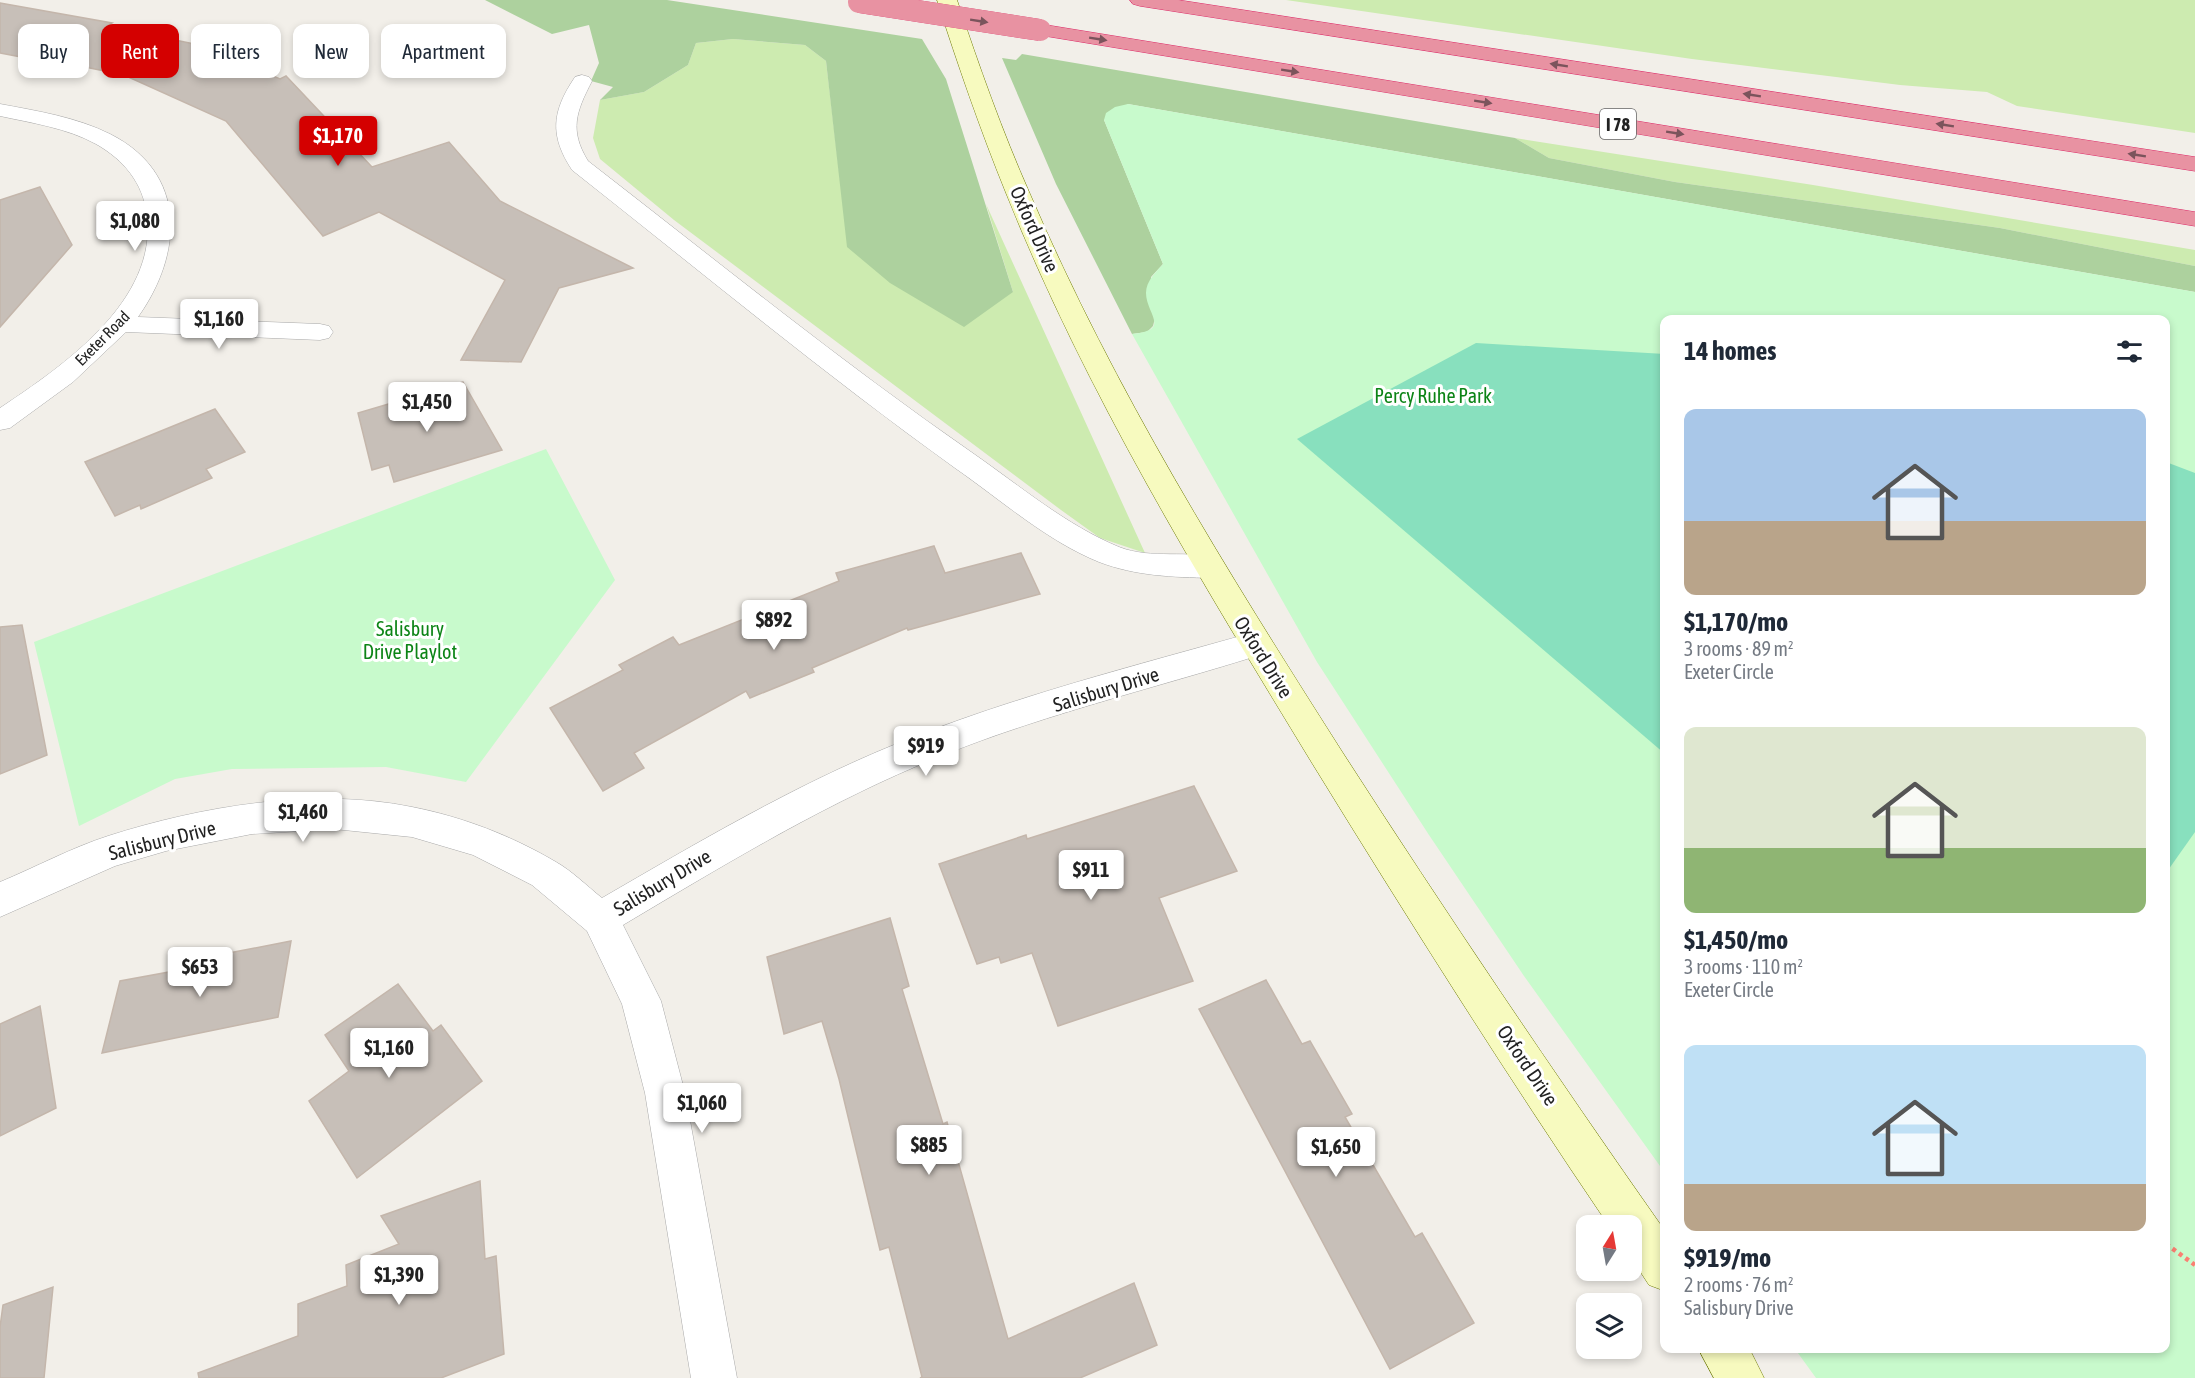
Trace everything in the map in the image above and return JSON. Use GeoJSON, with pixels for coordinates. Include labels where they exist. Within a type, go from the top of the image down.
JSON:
{"type":"FeatureCollection","features":[{"type":"Feature","properties":{"kind":"highway"},"geometry":{"type":"LineString","coordinates":[[1140,0],[2195,164]]}},
{"type":"Feature","properties":{"kind":"highway","name":"I 78"},"geometry":{"type":"LineString","coordinates":[[851,1],[2195,219]]}},
{"type":"Feature","properties":{"kind":"main road","name":"Oxford Drive"},"geometry":{"type":"LineString","coordinates":[[947,0],[970,77],[1032,225],[1093,353],[1176,510],[1256,644],[1414,896],[1660,1262]]}},
{"type":"Feature","properties":{"kind":"main road"},"geometry":{"type":"LineString","coordinates":[[1724,1353],[1742,1378]]}},
{"type":"Feature","properties":{"kind":"street","name":"Exeter Road"},"geometry":{"type":"LineString","coordinates":[[0,110],[67,125],[106,140],[135,162],[151,182],[159,206],[161,232],[153,267],[132,307],[120,324],[80,362],[0,421]]}},
{"type":"Feature","properties":{"kind":"street"},"geometry":{"type":"LineString","coordinates":[[120,324],[320,332]]}},
{"type":"Feature","properties":{"kind":"street","name":"Salisbury Drive"},"geometry":{"type":"LineString","coordinates":[[0,900],[108,852],[166,835],[252,819],[334,814],[412,822],[482,842],[545,874],[600,919],[741,835],[860,775],[977,728],[1256,644]]}},
{"type":"Feature","properties":{"kind":"street"},"geometry":{"type":"LineString","coordinates":[[600,919],[641,1001],[647,1020],[664,1093],[714,1378]]}},
{"type":"Feature","properties":{"kind":"lane"},"geometry":{"type":"LineString","coordinates":[[582,81],[568,106],[563,125],[568,147],[580,165],[925,434],[1036,511],[1093,547],[1124,560],[1150,565],[1211,567]]}},
{"type":"Feature","properties":{"kind":"path"},"geometry":{"type":"LineString","coordinates":[[2170,1247],[2195,1265]]}},
{"type":"Feature","properties":{"kind":"green space"},"geometry":{"type":"Polygon","coordinates":[[[485,0],[667,0],[922,39],[946,79],[1013,292],[964,327],[890,283],[847,247],[826,61],[805,45],[733,39],[696,43],[688,65],[644,92],[600,100],[613,87],[591,81],[599,63],[589,25],[552,34],[485,0]]]}},
{"type":"Feature","properties":{"kind":"green space"},"geometry":{"type":"Polygon","coordinates":[[[1286,0],[2195,0],[2195,133],[2017,106],[1987,92],[1900,85],[1692,59],[1286,0]]]}},
{"type":"Feature","properties":{"kind":"green space"},"geometry":{"type":"Polygon","coordinates":[[[733,39],[805,45],[826,61],[848,247],[1013,292],[986,204],[1145,553],[1100,538],[1061,510],[674,220],[600,159],[593,138],[600,100],[644,92],[688,65],[696,43],[733,39]]]}},
{"type":"Feature","properties":{"kind":"green space"},"geometry":{"type":"Polygon","coordinates":[[[1022,54],[1515,138],[1549,158],[1675,182],[2000,228],[2195,266],[2195,292],[1128,104],[1104,120],[1163,264],[1151,277],[1150,306],[1155,318],[1153,326],[1147,332],[1132,334],[1056,184],[1002,58],[1016,60],[1022,54]]]}},
{"type":"Feature","properties":{"kind":"green space","name":"Percy Ruhe Park"},"geometry":{"type":"Polygon","coordinates":[[[1128,104],[2195,292],[2195,1378],[1816,1378],[1798,1353],[2170,1353],[2170,315],[1660,315],[1660,1166],[1524,976],[1317,662],[1132,334],[1144,332],[1154,325],[1146,289],[1163,264],[1104,120],[1106,113],[1115,107],[1128,104]]]}},
{"type":"Feature","properties":{"kind":"green space"},"geometry":{"type":"Polygon","coordinates":[[[1515,138],[1813,185],[2195,250],[2195,266],[2000,228],[1675,182],[1549,158],[1515,138]]]}},
{"type":"Feature","properties":{"kind":"green space"},"geometry":{"type":"Polygon","coordinates":[[[1476,343],[1660,354],[1660,750],[1297,439],[1476,343]]]}},
{"type":"Feature","properties":{"kind":"green space","name":"Salisbury Drive Playlot"},"geometry":{"type":"Polygon","coordinates":[[[546,449],[615,580],[466,782],[386,767],[232,769],[175,779],[79,826],[34,642],[546,449]]]}},
{"type":"Feature","properties":{"kind":"green space"},"geometry":{"type":"Polygon","coordinates":[[[2170,464],[2195,473],[2195,832],[2170,867],[2170,464]]]}},
{"type":"Feature","properties":{"kind":"building"},"geometry":{"type":"Polygon","coordinates":[[[0,3],[112,23],[101,24],[101,70],[89,68],[89,24],[18,24],[18,56],[0,53],[0,3]]]}},
{"type":"Feature","properties":{"kind":"building"},"geometry":{"type":"Polygon","coordinates":[[[179,41],[191,43],[191,78],[280,79],[286,76],[372,167],[449,142],[500,201],[633,268],[559,288],[521,362],[461,360],[505,280],[379,212],[323,236],[226,121],[131,78],[179,78],[179,41]]]}},
{"type":"Feature","properties":{"kind":"building"},"geometry":{"type":"Polygon","coordinates":[[[40,187],[72,245],[0,327],[0,200],[40,187]]]}},
{"type":"Feature","properties":{"kind":"building"},"geometry":{"type":"Polygon","coordinates":[[[463,382],[502,450],[394,482],[389,465],[372,470],[358,413],[463,382]]]}},
{"type":"Feature","properties":{"kind":"building"},"geometry":{"type":"Polygon","coordinates":[[[215,409],[245,452],[206,469],[212,478],[141,509],[140,505],[115,516],[85,462],[215,409]]]}},
{"type":"Feature","properties":{"kind":"building"},"geometry":{"type":"Polygon","coordinates":[[[934,546],[945,573],[1021,553],[1040,594],[908,630],[907,628],[812,668],[814,672],[750,698],[746,691],[634,753],[644,768],[603,791],[550,708],[623,670],[619,665],[673,637],[679,645],[839,581],[836,573],[934,546]]]}},
{"type":"Feature","properties":{"kind":"building"},"geometry":{"type":"Polygon","coordinates":[[[22,625],[47,755],[0,774],[0,627],[22,625]]]}},
{"type":"Feature","properties":{"kind":"building"},"geometry":{"type":"Polygon","coordinates":[[[1194,786],[1237,871],[1159,898],[1193,981],[1058,1026],[1032,953],[1001,963],[999,957],[977,964],[939,864],[1026,835],[1027,839],[1194,786]]]}},
{"type":"Feature","properties":{"kind":"building"},"geometry":{"type":"Polygon","coordinates":[[[890,918],[909,986],[902,989],[943,1124],[947,1122],[1008,1339],[1134,1283],[1157,1345],[1080,1378],[920,1378],[922,1377],[889,1247],[880,1250],[839,1079],[822,1021],[784,1034],[767,957],[890,918]]]}},
{"type":"Feature","properties":{"kind":"building"},"geometry":{"type":"Polygon","coordinates":[[[291,941],[278,1017],[102,1053],[120,981],[196,967],[198,959],[291,941]]]}},
{"type":"Feature","properties":{"kind":"building"},"geometry":{"type":"Polygon","coordinates":[[[1266,980],[1302,1044],[1310,1041],[1352,1114],[1345,1117],[1415,1237],[1422,1233],[1474,1323],[1390,1369],[1199,1009],[1266,980]]]}},
{"type":"Feature","properties":{"kind":"building"},"geometry":{"type":"Polygon","coordinates":[[[398,984],[433,1031],[441,1025],[482,1081],[357,1178],[309,1101],[349,1071],[325,1035],[398,984]]]}},
{"type":"Feature","properties":{"kind":"building"},"geometry":{"type":"Polygon","coordinates":[[[40,1006],[56,1108],[0,1136],[0,1024],[40,1006]]]}},
{"type":"Feature","properties":{"kind":"building"},"geometry":{"type":"Polygon","coordinates":[[[480,1181],[485,1259],[496,1256],[504,1354],[441,1378],[199,1378],[198,1373],[298,1336],[298,1304],[347,1286],[346,1265],[399,1244],[381,1216],[480,1181]]]}},
{"type":"Feature","properties":{"kind":"building"},"geometry":{"type":"Polygon","coordinates":[[[53,1287],[44,1378],[0,1378],[0,1327],[3,1305],[53,1287]]]}}]}
